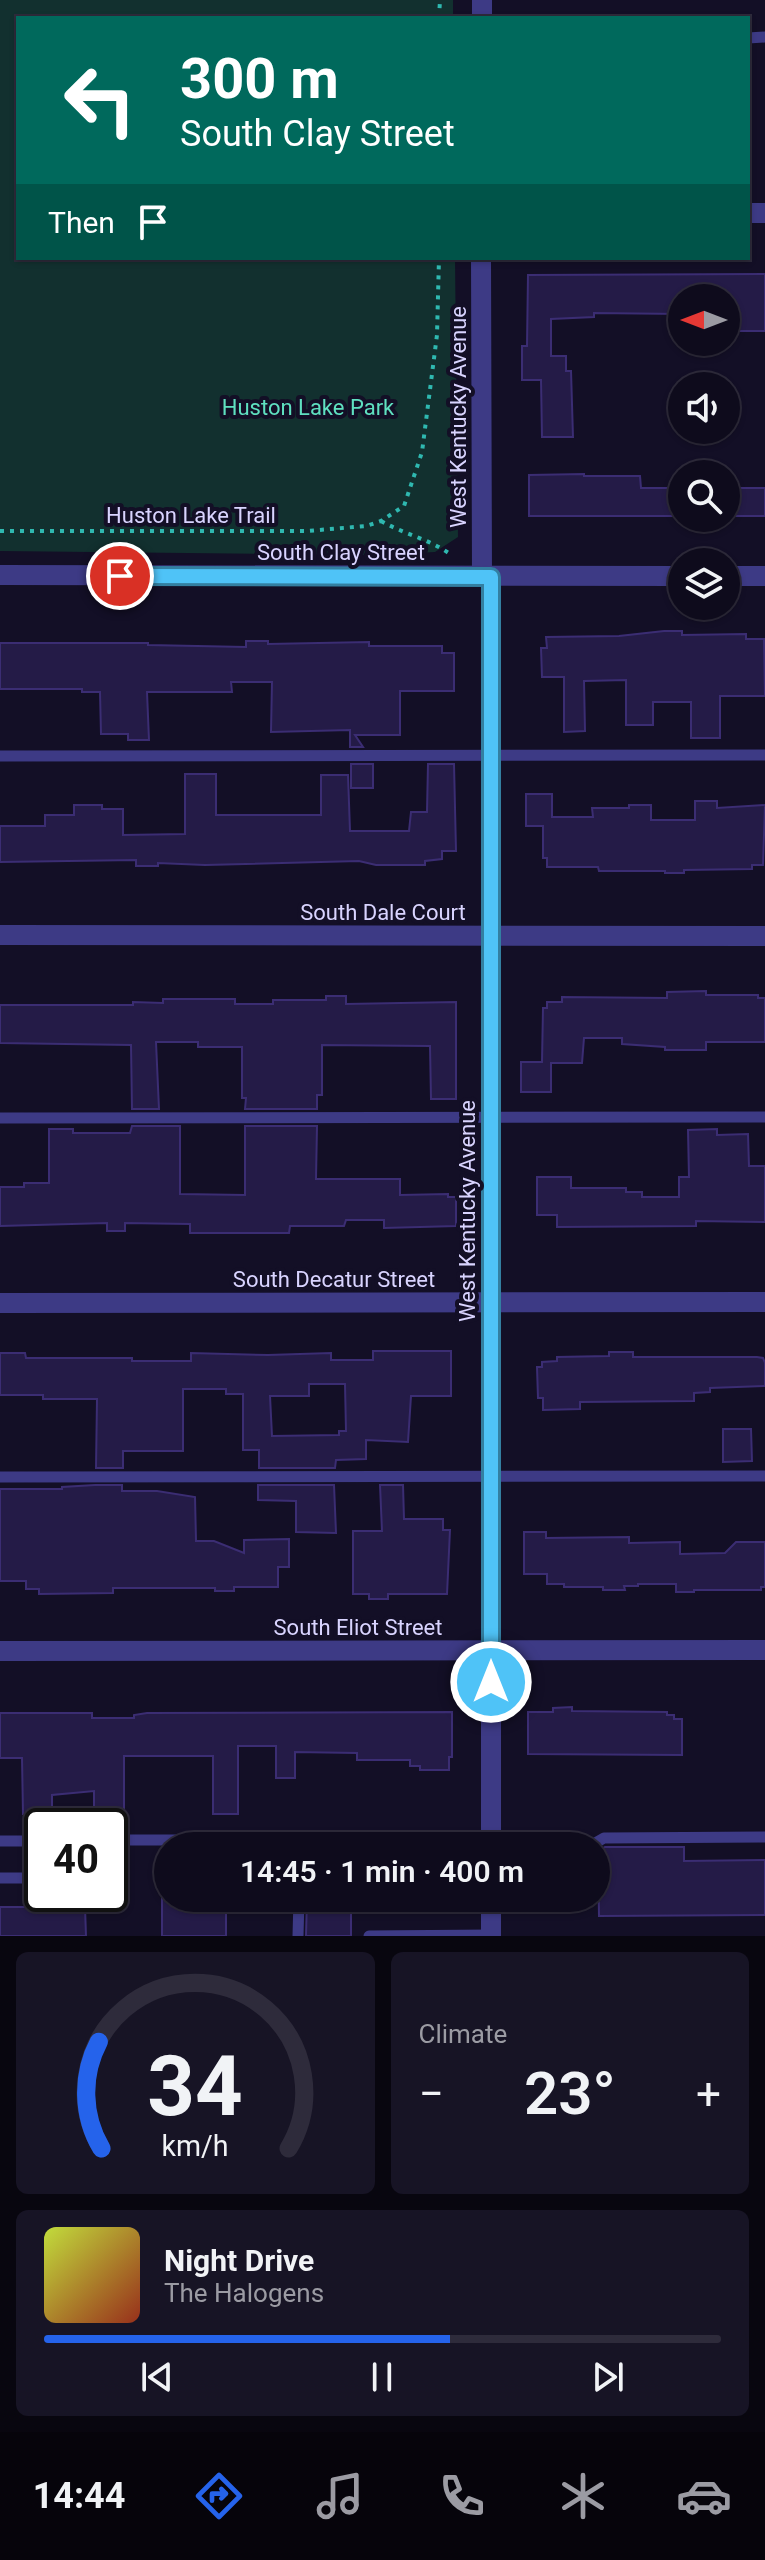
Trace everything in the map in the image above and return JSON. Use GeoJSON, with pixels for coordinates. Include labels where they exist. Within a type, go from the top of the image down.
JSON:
{"type":"FeatureCollection","features":[{"type":"Feature","properties":{"kind":"street","name":"West Kentucky Avenue"},"geometry":{"type":"LineString","coordinates":[[481,260],[491,756],[491,1832]]}},
{"type":"Feature","properties":{"kind":"street","name":"South Clay Street"},"geometry":{"type":"LineString","coordinates":[[0,575],[668,576]]}},
{"type":"Feature","properties":{"kind":"street"},"geometry":{"type":"LineString","coordinates":[[740,576],[765,576]]}},
{"type":"Feature","properties":{"kind":"street","name":"South Dale Court"},"geometry":{"type":"LineString","coordinates":[[0,935],[765,936]]}},
{"type":"Feature","properties":{"kind":"street","name":"South Decatur Street"},"geometry":{"type":"LineString","coordinates":[[0,1303],[765,1302]]}},
{"type":"Feature","properties":{"kind":"street","name":"South Eliot Street"},"geometry":{"type":"LineString","coordinates":[[0,1651],[765,1650]]}},
{"type":"Feature","properties":{"kind":"street"},"geometry":{"type":"LineString","coordinates":[[491,1912],[491,1936]]}},
{"type":"Feature","properties":{"kind":"lane"},"geometry":{"type":"LineString","coordinates":[[0,756],[765,755]]}},
{"type":"Feature","properties":{"kind":"lane"},"geometry":{"type":"LineString","coordinates":[[0,1118],[765,1117]]}},
{"type":"Feature","properties":{"kind":"lane"},"geometry":{"type":"LineString","coordinates":[[0,1477],[765,1476]]}},
{"type":"Feature","properties":{"kind":"lane"},"geometry":{"type":"LineString","coordinates":[[610,1838],[765,1837]]}},
{"type":"Feature","properties":{"kind":"lane"},"geometry":{"type":"LineString","coordinates":[[128,1840],[154,1841]]}},
{"type":"Feature","properties":{"kind":"lane"},"geometry":{"type":"LineString","coordinates":[[0,1841],[24,1841]]}},
{"type":"Feature","properties":{"kind":"lane"},"geometry":{"type":"LineString","coordinates":[[0,1878],[24,1878]]}},
{"type":"Feature","properties":{"kind":"lane"},"geometry":{"type":"LineString","coordinates":[[298,1936],[299,1912]]}},
{"type":"Feature","properties":{"kind":"lane"},"geometry":{"type":"LineString","coordinates":[[369,1936],[491,1936]]}},
{"type":"Feature","properties":{"kind":"path"},"geometry":{"type":"LineString","coordinates":[[439,260],[437,335],[422,452],[404,506],[381,521],[400,532],[434,542],[487,576]]}},
{"type":"Feature","properties":{"kind":"path","name":"Huston Lake Trail"},"geometry":{"type":"LineString","coordinates":[[0,531],[307,531],[366,526],[381,521]]}},
{"type":"Feature","properties":{"kind":"green space","name":"Huston Lake Park"},"geometry":{"type":"Polygon","coordinates":[[[0,0],[453,0],[453,16],[16,16],[16,260],[455,260],[458,537],[435,552],[375,555],[0,551],[0,0]]]}},
{"type":"Feature","properties":{"kind":"building"},"geometry":{"type":"Polygon","coordinates":[[[765,274],[765,331],[740,331],[740,284],[668,284],[668,314],[594,313],[594,317],[551,319],[551,356],[566,356],[566,371],[571,371],[573,437],[542,437],[541,380],[522,380],[522,346],[527,346],[528,275],[765,274]]]}},
{"type":"Feature","properties":{"kind":"building"},"geometry":{"type":"Polygon","coordinates":[[[529,475],[640,476],[641,488],[668,488],[668,516],[529,516],[529,475]]]}},
{"type":"Feature","properties":{"kind":"building"},"geometry":{"type":"Polygon","coordinates":[[[740,488],[765,488],[765,516],[740,516],[740,488]]]}},
{"type":"Feature","properties":{"kind":"building"},"geometry":{"type":"Polygon","coordinates":[[[682,631],[682,635],[746,634],[746,639],[764,639],[765,696],[720,696],[720,738],[691,738],[691,702],[653,702],[653,725],[626,725],[626,680],[584,681],[585,731],[564,732],[564,677],[542,677],[541,648],[547,648],[546,637],[619,636],[682,631]]]}},
{"type":"Feature","properties":{"kind":"building"},"geometry":{"type":"Polygon","coordinates":[[[246,641],[268,641],[268,644],[369,642],[369,646],[442,646],[442,653],[454,653],[454,691],[400,691],[400,735],[355,735],[363,747],[350,747],[350,730],[271,732],[272,682],[231,682],[232,692],[147,692],[149,740],[128,740],[128,734],[101,734],[100,692],[82,692],[82,689],[0,689],[0,643],[148,643],[246,647],[246,641]]]}},
{"type":"Feature","properties":{"kind":"building"},"geometry":{"type":"Polygon","coordinates":[[[351,764],[373,764],[373,788],[351,788],[351,764]]]}},
{"type":"Feature","properties":{"kind":"building"},"geometry":{"type":"Polygon","coordinates":[[[428,764],[454,764],[456,851],[442,851],[442,859],[425,861],[425,865],[376,865],[359,861],[205,865],[158,863],[158,866],[136,866],[136,860],[0,862],[0,826],[45,826],[45,815],[74,815],[74,805],[123,809],[123,835],[185,834],[185,774],[216,774],[216,815],[321,815],[321,775],[348,775],[350,831],[409,831],[411,812],[427,812],[428,764]]]}},
{"type":"Feature","properties":{"kind":"building"},"geometry":{"type":"Polygon","coordinates":[[[526,794],[552,794],[552,817],[593,817],[592,808],[651,805],[651,820],[695,820],[695,801],[717,801],[717,808],[765,805],[763,865],[752,865],[752,869],[684,870],[684,873],[547,867],[547,858],[543,858],[543,826],[526,826],[526,794]]]}},
{"type":"Feature","properties":{"kind":"building"},"geometry":{"type":"Polygon","coordinates":[[[706,991],[706,995],[758,995],[758,998],[765,998],[765,1042],[706,1042],[706,1050],[665,1050],[665,1047],[622,1044],[622,1038],[584,1038],[582,1063],[551,1063],[551,1092],[521,1092],[521,1062],[542,1062],[543,1008],[547,1008],[547,1002],[562,1002],[562,997],[667,998],[667,992],[706,991]]]}},
{"type":"Feature","properties":{"kind":"building"},"geometry":{"type":"Polygon","coordinates":[[[326,996],[346,996],[346,1004],[456,1002],[456,1099],[431,1099],[430,1046],[322,1045],[322,1095],[317,1095],[317,1109],[245,1109],[246,1098],[242,1098],[242,1047],[198,1047],[198,1042],[156,1042],[159,1109],[132,1109],[131,1045],[0,1043],[0,1005],[133,1005],[133,1002],[163,1003],[163,999],[235,999],[235,1004],[273,1004],[273,1000],[326,1000],[326,996]]]}},
{"type":"Feature","properties":{"kind":"building"},"geometry":{"type":"Polygon","coordinates":[[[132,1126],[180,1126],[180,1194],[245,1195],[245,1126],[317,1126],[316,1179],[400,1179],[400,1195],[448,1194],[448,1197],[456,1197],[456,1226],[384,1228],[384,1220],[346,1220],[344,1226],[290,1226],[289,1233],[190,1233],[190,1224],[125,1223],[125,1231],[107,1231],[107,1223],[0,1226],[0,1187],[49,1183],[49,1129],[73,1129],[73,1133],[130,1133],[132,1126]]]}},
{"type":"Feature","properties":{"kind":"building"},"geometry":{"type":"Polygon","coordinates":[[[717,1129],[717,1135],[748,1134],[749,1166],[765,1166],[765,1222],[696,1221],[696,1226],[557,1227],[557,1215],[537,1215],[537,1177],[571,1177],[571,1188],[626,1188],[626,1192],[642,1192],[642,1197],[679,1197],[679,1177],[689,1177],[688,1130],[717,1129]]]}},
{"type":"Feature","properties":{"kind":"building"},"geometry":{"type":"Polygon","coordinates":[[[373,1351],[451,1351],[451,1396],[411,1396],[408,1442],[366,1440],[366,1459],[336,1460],[335,1468],[259,1468],[259,1450],[243,1450],[243,1394],[226,1394],[226,1389],[183,1389],[183,1451],[123,1451],[123,1468],[96,1468],[97,1399],[0,1395],[0,1353],[25,1353],[26,1358],[191,1361],[191,1353],[331,1353],[331,1360],[373,1360],[373,1351]],[[309,1384],[309,1396],[270,1396],[272,1436],[339,1435],[339,1431],[346,1431],[345,1384],[309,1384]]]}},
{"type":"Feature","properties":{"kind":"building"},"geometry":{"type":"Polygon","coordinates":[[[609,1352],[633,1352],[633,1357],[763,1358],[765,1386],[710,1388],[710,1392],[694,1393],[694,1401],[580,1402],[580,1409],[543,1410],[543,1398],[538,1398],[537,1367],[542,1367],[542,1362],[557,1361],[557,1357],[609,1356],[609,1352]]]}},
{"type":"Feature","properties":{"kind":"building"},"geometry":{"type":"Polygon","coordinates":[[[723,1429],[751,1429],[752,1461],[723,1462],[723,1429]]]}},
{"type":"Feature","properties":{"kind":"building"},"geometry":{"type":"Polygon","coordinates":[[[122,1485],[122,1491],[157,1491],[195,1497],[196,1541],[214,1541],[244,1553],[244,1540],[289,1539],[289,1567],[278,1567],[278,1587],[234,1587],[234,1591],[215,1591],[215,1588],[113,1588],[113,1593],[39,1594],[39,1589],[26,1589],[26,1581],[0,1581],[0,1489],[62,1489],[122,1485]]]}},
{"type":"Feature","properties":{"kind":"building"},"geometry":{"type":"Polygon","coordinates":[[[258,1485],[334,1485],[336,1533],[296,1532],[296,1501],[258,1500],[258,1485]]]}},
{"type":"Feature","properties":{"kind":"building"},"geometry":{"type":"Polygon","coordinates":[[[380,1485],[403,1485],[404,1519],[443,1519],[443,1530],[450,1530],[447,1594],[388,1594],[388,1599],[369,1599],[369,1594],[353,1594],[353,1531],[382,1531],[380,1485]]]}},
{"type":"Feature","properties":{"kind":"building"},"geometry":{"type":"Polygon","coordinates":[[[524,1532],[546,1532],[546,1538],[629,1537],[629,1543],[680,1542],[680,1554],[725,1553],[736,1542],[765,1542],[765,1587],[761,1590],[676,1592],[676,1584],[638,1584],[624,1586],[625,1590],[603,1590],[603,1587],[547,1584],[547,1574],[524,1574],[524,1532]]]}},
{"type":"Feature","properties":{"kind":"building"},"geometry":{"type":"Polygon","coordinates":[[[572,1707],[572,1711],[667,1712],[667,1715],[674,1715],[674,1719],[682,1719],[682,1755],[528,1754],[528,1712],[553,1712],[553,1708],[572,1707]]]}},
{"type":"Feature","properties":{"kind":"building"},"geometry":{"type":"Polygon","coordinates":[[[452,1712],[452,1757],[449,1757],[449,1770],[420,1770],[420,1766],[410,1766],[410,1760],[357,1760],[357,1753],[295,1752],[295,1778],[276,1778],[276,1746],[238,1746],[238,1814],[213,1814],[213,1756],[124,1756],[124,1808],[94,1808],[94,1791],[52,1795],[52,1808],[24,1808],[23,1814],[22,1758],[0,1758],[0,1713],[92,1713],[92,1718],[134,1718],[134,1715],[452,1712]]]}},
{"type":"Feature","properties":{"kind":"building"},"geometry":{"type":"Polygon","coordinates":[[[610,1847],[684,1847],[684,1861],[765,1860],[765,1915],[599,1916],[599,1912],[610,1912],[610,1847]]]}},
{"type":"Feature","properties":{"kind":"building"},"geometry":{"type":"Polygon","coordinates":[[[0,1907],[24,1907],[24,1912],[85,1912],[86,1936],[0,1936],[0,1907]]]}},
{"type":"Feature","properties":{"kind":"building"},"geometry":{"type":"Polygon","coordinates":[[[162,1912],[226,1912],[226,1936],[162,1936],[162,1912]]]}},
{"type":"Feature","properties":{"kind":"building"},"geometry":{"type":"Polygon","coordinates":[[[307,1912],[351,1912],[351,1936],[306,1936],[307,1912]]]}},
{"type":"Feature","properties":{"kind":"route"},"geometry":{"type":"LineString","coordinates":[[120,576],[491,577],[491,1682]]}}]}
